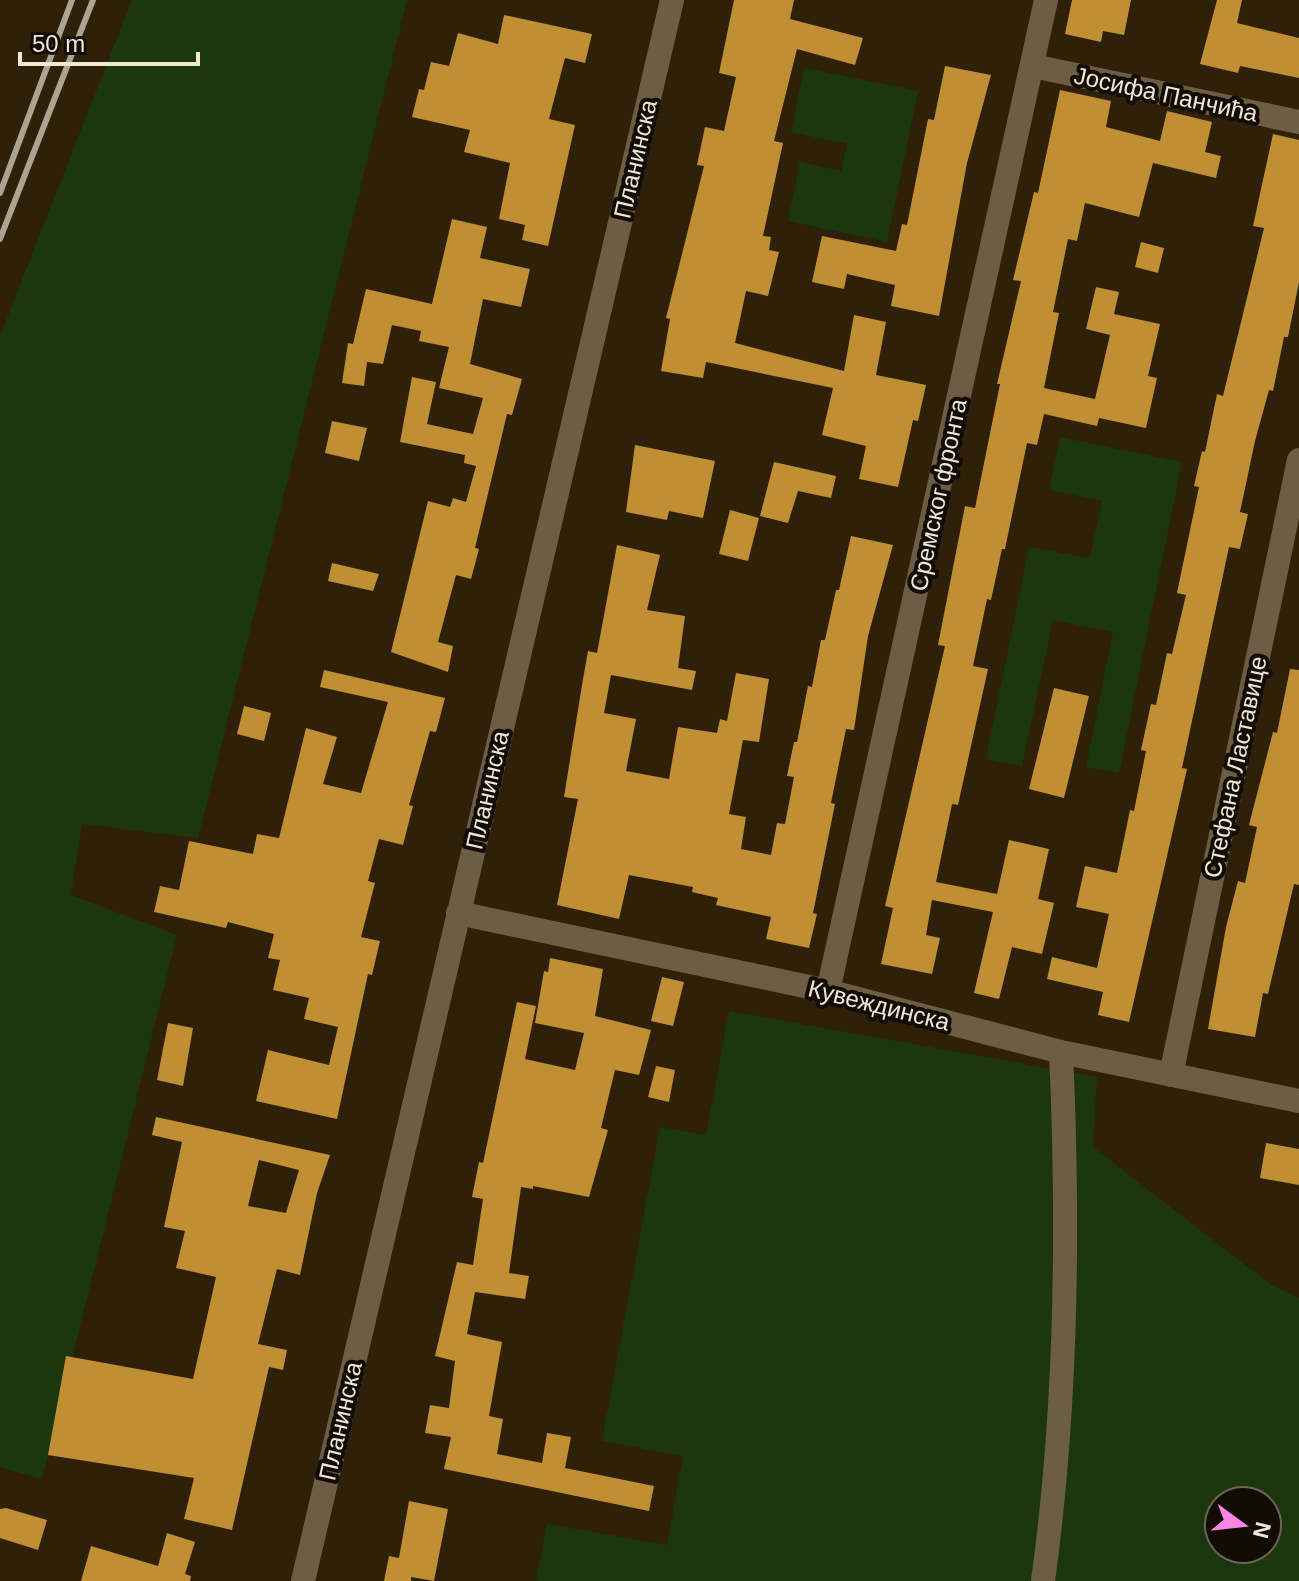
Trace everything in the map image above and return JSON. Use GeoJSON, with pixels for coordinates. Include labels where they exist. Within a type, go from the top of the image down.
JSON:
{"type":"FeatureCollection","features":[{"type":"Feature","properties":{"kind":"street","name":"Планинска"},"geometry":{"type":"LineString","coordinates":[[303,1581],[672,0]]}},
{"type":"Feature","properties":{"kind":"street","name":"Сремског фронта"},"geometry":{"type":"LineString","coordinates":[[828,991],[1046,0]]}},
{"type":"Feature","properties":{"kind":"street","name":"Јосифа Панчића"},"geometry":{"type":"LineString","coordinates":[[1033,66],[1299,122]]}},
{"type":"Feature","properties":{"kind":"street","name":"Стефана Ластавице"},"geometry":{"type":"LineString","coordinates":[[1171,1075],[1299,460]]}},
{"type":"Feature","properties":{"kind":"street","name":"Кувеждинска"},"geometry":{"type":"LineString","coordinates":[[458,913],[828,991],[1061,1052],[1299,1101]]}},
{"type":"Feature","properties":{"kind":"street"},"geometry":{"type":"LineString","coordinates":[[1043,1581],[1053,1505],[1061,1381],[1064,1188],[1061,1052]]}},
{"type":"Feature","properties":{"kind":"green space"},"geometry":{"type":"Polygon","coordinates":[[[132,0],[407,0],[198,838],[82,824],[71,895],[177,935],[42,1479],[0,1467],[0,336],[132,0]]]}},
{"type":"Feature","properties":{"kind":"green space"},"geometry":{"type":"Polygon","coordinates":[[[804,68],[918,91],[887,242],[788,221],[800,162],[841,171],[847,144],[791,132],[804,68]]]}},
{"type":"Feature","properties":{"kind":"green space"},"geometry":{"type":"Polygon","coordinates":[[[1060,437],[1182,462],[1119,773],[1086,767],[1113,632],[1053,620],[1022,766],[986,759],[1029,547],[1090,558],[1102,501],[1049,490],[1060,437]]]}},
{"type":"Feature","properties":{"kind":"green space"},"geometry":{"type":"Polygon","coordinates":[[[729,1011],[1097,1077],[1093,1147],[1271,1285],[1299,1298],[1299,1581],[536,1581],[547,1524],[667,1545],[683,1456],[602,1441],[660,1127],[706,1135],[729,1011]]]}},
{"type":"Feature","properties":{"kind":"building"},"geometry":{"type":"Polygon","coordinates":[[[734,0],[794,0],[790,19],[863,38],[855,65],[797,49],[774,141],[783,143],[763,236],[771,237],[769,250],[779,252],[768,296],[746,291],[735,343],[844,371],[854,315],[886,322],[876,375],[926,385],[918,421],[913,420],[898,487],[859,479],[866,446],[822,435],[833,388],[706,362],[703,378],[661,371],[670,319],[666,318],[704,166],[697,165],[705,127],[724,131],[736,77],[719,73],[734,0]]]}},
{"type":"Feature","properties":{"kind":"building"},"geometry":{"type":"Polygon","coordinates":[[[1072,0],[1131,0],[1124,35],[1103,31],[1101,42],[1065,34],[1072,0]]]}},
{"type":"Feature","properties":{"kind":"building"},"geometry":{"type":"Polygon","coordinates":[[[1217,0],[1242,0],[1237,23],[1299,38],[1299,78],[1240,66],[1238,73],[1200,64],[1217,0]]]}},
{"type":"Feature","properties":{"kind":"building"},"geometry":{"type":"Polygon","coordinates":[[[504,15],[592,34],[585,63],[565,58],[549,119],[575,125],[548,246],[522,240],[525,225],[499,219],[510,163],[464,152],[470,130],[412,117],[419,89],[424,90],[431,62],[449,66],[458,33],[498,44],[504,15]]]}},
{"type":"Feature","properties":{"kind":"building"},"geometry":{"type":"Polygon","coordinates":[[[945,66],[991,75],[967,163],[939,316],[891,306],[895,285],[847,274],[844,289],[812,282],[822,236],[896,251],[902,224],[907,225],[928,119],[934,120],[945,66]]]}},
{"type":"Feature","properties":{"kind":"building"},"geometry":{"type":"Polygon","coordinates":[[[1060,90],[1111,101],[1106,127],[1160,141],[1167,111],[1212,122],[1205,152],[1221,156],[1216,178],[1153,163],[1139,217],[1085,203],[1077,241],[1068,239],[1053,312],[1059,313],[1044,388],[1095,399],[1110,335],[1086,329],[1096,287],[1119,292],[1114,314],[1160,324],[1148,376],[1157,378],[1146,428],[1099,418],[1097,426],[1044,414],[1037,445],[1027,443],[1005,549],[1002,549],[991,600],[987,599],[973,666],[988,669],[958,805],[952,804],[936,882],[997,894],[1009,840],[1049,849],[1038,899],[1054,903],[1042,954],[1012,947],[999,999],[974,993],[993,912],[932,900],[926,935],[940,938],[932,974],[881,964],[893,908],[885,906],[945,646],[938,645],[965,506],[975,508],[1000,384],[997,384],[1021,281],[1013,280],[1034,192],[1038,193],[1060,90]]]}},
{"type":"Feature","properties":{"kind":"building"},"geometry":{"type":"Polygon","coordinates":[[[1273,134],[1299,140],[1299,282],[1288,337],[1284,337],[1273,391],[1269,390],[1255,441],[1240,512],[1248,514],[1240,549],[1229,547],[1182,768],[1187,769],[1129,1022],[1098,1015],[1103,992],[1047,979],[1052,957],[1097,968],[1109,914],[1076,907],[1085,866],[1117,873],[1130,810],[1134,811],[1146,751],[1141,750],[1151,704],[1156,705],[1167,653],[1172,654],[1186,595],[1177,593],[1199,487],[1194,486],[1202,451],[1205,452],[1217,394],[1223,396],[1264,228],[1253,226],[1273,134]]]}},
{"type":"Feature","properties":{"kind":"building"},"geometry":{"type":"Polygon","coordinates":[[[452,219],[487,227],[480,258],[530,269],[521,307],[483,299],[470,364],[522,379],[512,415],[507,414],[475,548],[479,549],[471,579],[456,575],[438,642],[453,646],[448,672],[391,652],[428,501],[450,507],[453,498],[466,502],[476,466],[464,463],[465,455],[400,442],[412,377],[436,382],[427,424],[473,434],[483,398],[439,388],[449,347],[419,341],[421,331],[392,325],[383,364],[367,362],[364,386],[342,383],[348,343],[353,344],[366,289],[432,304],[452,219]]]}},
{"type":"Feature","properties":{"kind":"building"},"geometry":{"type":"Polygon","coordinates":[[[1141,242],[1164,248],[1158,273],[1135,267],[1141,242]]]}},
{"type":"Feature","properties":{"kind":"building"},"geometry":{"type":"Polygon","coordinates":[[[332,421],[367,428],[359,461],[325,453],[332,421]]]}},
{"type":"Feature","properties":{"kind":"building"},"geometry":{"type":"Polygon","coordinates":[[[635,445],[715,461],[703,518],[669,511],[667,520],[626,512],[635,445]]]}},
{"type":"Feature","properties":{"kind":"building"},"geometry":{"type":"Polygon","coordinates":[[[774,462],[836,476],[831,498],[798,491],[788,523],[760,516],[774,462]]]}},
{"type":"Feature","properties":{"kind":"building"},"geometry":{"type":"Polygon","coordinates":[[[730,510],[759,518],[748,561],[719,554],[730,510]]]}},
{"type":"Feature","properties":{"kind":"building"},"geometry":{"type":"Polygon","coordinates":[[[851,536],[893,545],[868,636],[854,730],[846,729],[831,803],[835,804],[809,948],[766,939],[771,917],[716,905],[718,898],[692,892],[693,887],[629,875],[619,919],[557,905],[578,799],[564,797],[582,685],[588,651],[597,653],[617,545],[660,555],[647,610],[685,616],[678,668],[696,671],[692,690],[611,675],[604,713],[636,719],[626,771],[669,779],[678,727],[717,733],[720,719],[727,721],[736,673],[769,679],[759,742],[743,740],[729,814],[746,817],[741,849],[771,855],[777,823],[785,824],[794,777],[787,776],[794,742],[797,742],[808,686],[812,687],[821,640],[825,640],[851,536]]]}},
{"type":"Feature","properties":{"kind":"building"},"geometry":{"type":"Polygon","coordinates":[[[332,563],[379,574],[373,591],[328,581],[332,563]]]}},
{"type":"Feature","properties":{"kind":"building"},"geometry":{"type":"Polygon","coordinates":[[[1290,669],[1299,670],[1299,885],[1294,884],[1268,994],[1263,993],[1255,1037],[1208,1029],[1226,927],[1238,881],[1245,883],[1257,827],[1249,825],[1273,732],[1277,733],[1290,669]]]}},
{"type":"Feature","properties":{"kind":"building"},"geometry":{"type":"Polygon","coordinates":[[[324,670],[445,698],[436,732],[430,731],[409,805],[413,806],[403,845],[379,839],[368,881],[375,883],[361,937],[380,941],[372,975],[368,974],[337,1119],[256,1101],[268,1050],[329,1065],[338,1027],[304,1019],[309,998],[273,990],[280,960],[268,958],[274,934],[228,922],[226,928],[154,912],[160,886],[179,890],[189,841],[253,854],[257,834],[279,838],[306,728],[337,737],[323,784],[361,793],[388,702],[320,687],[324,670]]]}},
{"type":"Feature","properties":{"kind":"building"},"geometry":{"type":"Polygon","coordinates":[[[1054,688],[1089,696],[1064,798],[1029,789],[1054,688]]]}},
{"type":"Feature","properties":{"kind":"building"},"geometry":{"type":"Polygon","coordinates":[[[244,706],[271,713],[264,741],[237,734],[244,706]]]}},
{"type":"Feature","properties":{"kind":"building"},"geometry":{"type":"Polygon","coordinates":[[[550,958],[603,969],[595,1016],[651,1030],[639,1075],[615,1070],[601,1128],[608,1130],[589,1197],[533,1186],[533,1189],[521,1187],[509,1273],[529,1276],[525,1299],[475,1292],[467,1334],[502,1342],[489,1416],[503,1419],[497,1454],[542,1463],[547,1433],[571,1437],[565,1468],[654,1486],[649,1511],[444,1469],[451,1437],[425,1433],[430,1405],[449,1408],[455,1361],[435,1356],[457,1262],[473,1265],[483,1199],[472,1197],[479,1162],[483,1163],[517,1002],[536,1006],[525,1059],[575,1070],[584,1033],[535,1023],[544,971],[548,972],[550,958]]]}},
{"type":"Feature","properties":{"kind":"building"},"geometry":{"type":"Polygon","coordinates":[[[662,977],[684,982],[673,1026],[651,1021],[662,977]]]}},
{"type":"Feature","properties":{"kind":"building"},"geometry":{"type":"Polygon","coordinates":[[[168,1023],[193,1028],[183,1086],[157,1080],[168,1023]]]}},
{"type":"Feature","properties":{"kind":"building"},"geometry":{"type":"Polygon","coordinates":[[[656,1066],[675,1070],[669,1102],[648,1097],[656,1066]]]}},
{"type":"Feature","properties":{"kind":"building"},"geometry":{"type":"Polygon","coordinates":[[[156,1117],[330,1155],[317,1193],[300,1275],[277,1269],[258,1344],[287,1350],[283,1370],[269,1367],[232,1530],[184,1519],[194,1478],[48,1455],[66,1356],[193,1379],[216,1277],[176,1268],[185,1231],[164,1227],[182,1142],[152,1135],[156,1117]],[[259,1160],[248,1206],[286,1213],[299,1170],[259,1160]]]}},
{"type":"Feature","properties":{"kind":"building"},"geometry":{"type":"Polygon","coordinates":[[[1266,1143],[1299,1149],[1299,1185],[1260,1178],[1266,1143]]]}},
{"type":"Feature","properties":{"kind":"building"},"geometry":{"type":"Polygon","coordinates":[[[409,1501],[448,1509],[434,1581],[411,1577],[411,1581],[384,1581],[389,1556],[399,1558],[409,1501]]]}},
{"type":"Feature","properties":{"kind":"building"},"geometry":{"type":"Polygon","coordinates":[[[0,1509],[47,1520],[38,1550],[0,1538],[0,1509]]]}},
{"type":"Feature","properties":{"kind":"building"},"geometry":{"type":"Polygon","coordinates":[[[167,1533],[195,1542],[185,1574],[191,1576],[190,1581],[81,1581],[91,1546],[158,1566],[167,1533]]]}},
{"type":"Feature","properties":{"kind":"railway"},"geometry":{"type":"LineString","coordinates":[[0,193],[72,0]]}},
{"type":"Feature","properties":{"kind":"railway"},"geometry":{"type":"LineString","coordinates":[[0,239],[93,0]]}}]}
